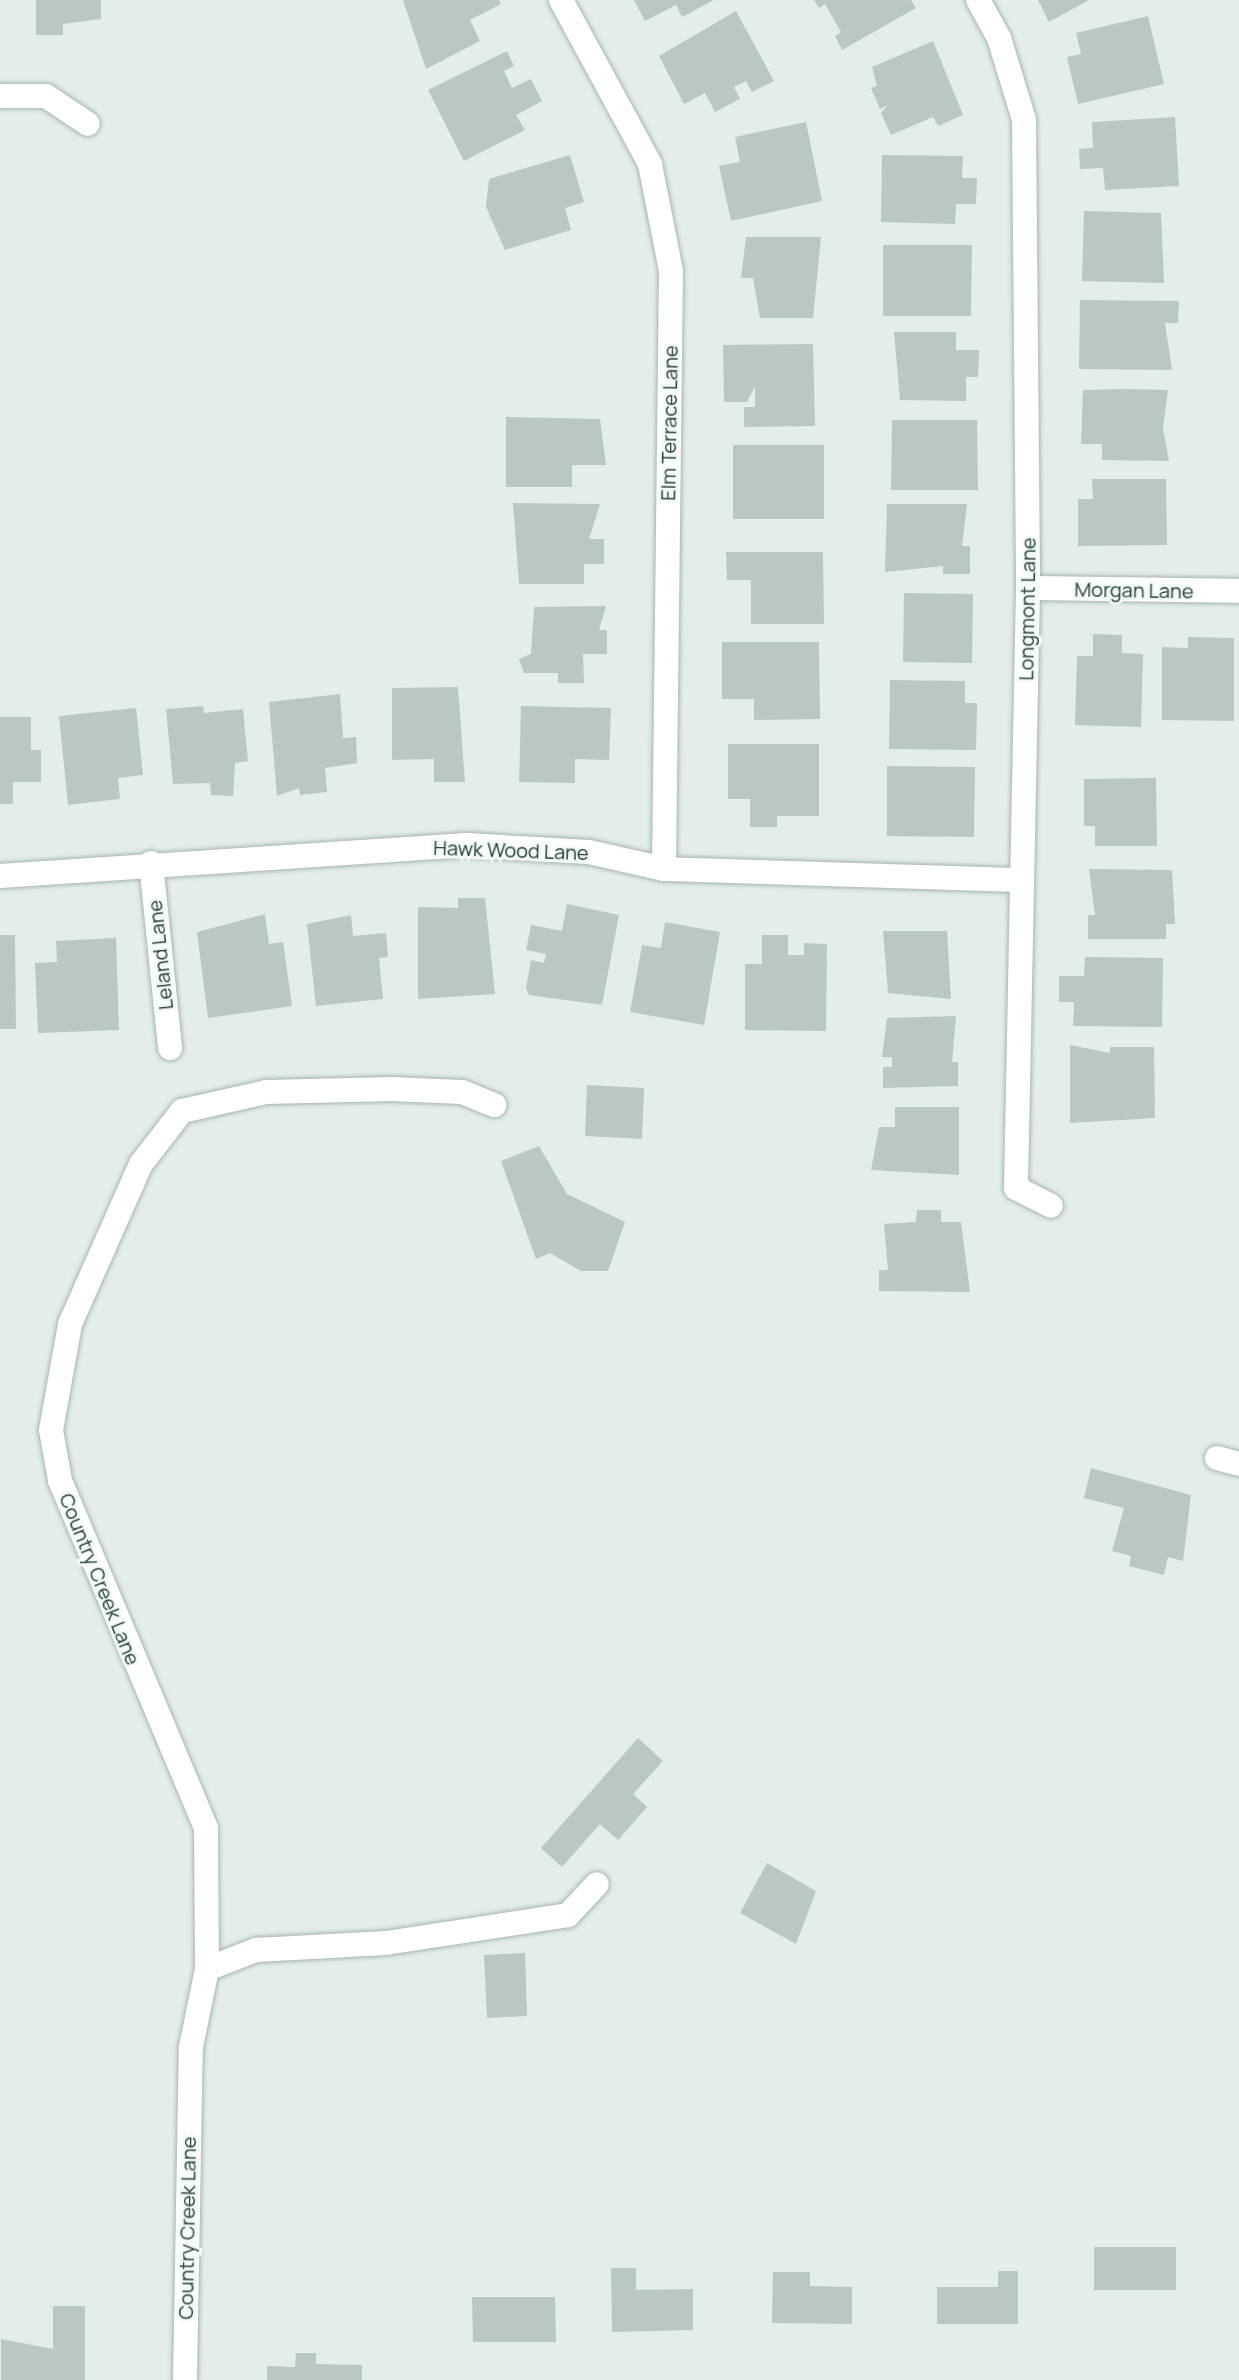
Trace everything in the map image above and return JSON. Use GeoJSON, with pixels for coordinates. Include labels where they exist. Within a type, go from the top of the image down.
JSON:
{"type":"FeatureCollection","features":[{"type":"Feature","properties":{"kind":"street","name":"Elm Terrace Lane"},"geometry":{"type":"LineString","coordinates":[[561,0],[650,164],[671,271],[664,869]]}},
{"type":"Feature","properties":{"kind":"street","name":"Longmont Lane"},"geometry":{"type":"LineString","coordinates":[[978,0],[999,38],[1024,120],[1028,588],[1016,1188],[1051,1206]]}},
{"type":"Feature","properties":{"kind":"street"},"geometry":{"type":"LineString","coordinates":[[0,96],[46,96],[88,124]]}},
{"type":"Feature","properties":{"kind":"street","name":"Morgan Lane"},"geometry":{"type":"LineString","coordinates":[[1028,588],[1239,591]]}},
{"type":"Feature","properties":{"kind":"street","name":"Hawk Wood Lane"},"geometry":{"type":"LineString","coordinates":[[0,876],[151,863],[467,845],[589,852],[664,869],[1021,880]]}},
{"type":"Feature","properties":{"kind":"street","name":"Leland Lane"},"geometry":{"type":"LineString","coordinates":[[151,863],[170,1048]]}},
{"type":"Feature","properties":{"kind":"street","name":"Country Creek Lane"},"geometry":{"type":"LineString","coordinates":[[185,2380],[191,2047],[207,1969],[206,1828],[60,1480],[51,1430],[70,1324],[141,1164],[182,1111],[266,1092],[360,1090],[462,1092],[494,1105]]}},
{"type":"Feature","properties":{"kind":"street"},"geometry":{"type":"LineString","coordinates":[[207,1969],[269,1948],[386,1943],[568,1915],[597,1884]]}},
{"type":"Feature","properties":{"kind":"building"},"geometry":{"type":"Polygon","coordinates":[[[36,0],[101,0],[101,19],[63,24],[63,35],[36,35],[36,0]]]}},
{"type":"Feature","properties":{"kind":"building"},"geometry":{"type":"Polygon","coordinates":[[[403,0],[499,0],[501,4],[470,20],[480,41],[426,69],[403,0]]]}},
{"type":"Feature","properties":{"kind":"building"},"geometry":{"type":"Polygon","coordinates":[[[634,0],[714,0],[682,17],[676,5],[645,21],[634,0]]]}},
{"type":"Feature","properties":{"kind":"building"},"geometry":{"type":"Polygon","coordinates":[[[814,0],[911,0],[916,8],[842,50],[835,36],[841,32],[825,4],[819,8],[814,0]]]}},
{"type":"Feature","properties":{"kind":"building"},"geometry":{"type":"Polygon","coordinates":[[[1038,0],[1089,0],[1049,22],[1038,0]]]}},
{"type":"Feature","properties":{"kind":"building"},"geometry":{"type":"Polygon","coordinates":[[[736,11],[774,81],[752,92],[746,81],[734,87],[740,99],[715,112],[705,93],[684,104],[659,56],[736,11]]]}},
{"type":"Feature","properties":{"kind":"building"},"geometry":{"type":"Polygon","coordinates":[[[1148,16],[1164,84],[1078,104],[1067,57],[1081,54],[1076,33],[1148,16]]]}},
{"type":"Feature","properties":{"kind":"building"},"geometry":{"type":"Polygon","coordinates":[[[933,41],[963,115],[938,126],[933,117],[891,135],[881,113],[888,105],[880,109],[871,88],[877,86],[872,67],[933,41]]]}},
{"type":"Feature","properties":{"kind":"building"},"geometry":{"type":"Polygon","coordinates":[[[507,51],[514,66],[504,71],[512,88],[531,79],[542,101],[516,115],[525,130],[464,161],[428,90],[507,51]]]}},
{"type":"Feature","properties":{"kind":"building"},"geometry":{"type":"Polygon","coordinates":[[[1175,117],[1179,186],[1105,190],[1103,168],[1080,169],[1079,149],[1093,148],[1092,122],[1175,117]]]}},
{"type":"Feature","properties":{"kind":"building"},"geometry":{"type":"Polygon","coordinates":[[[806,122],[822,201],[731,221],[719,166],[740,162],[735,137],[806,122]]]}},
{"type":"Feature","properties":{"kind":"building"},"geometry":{"type":"Polygon","coordinates":[[[570,155],[584,202],[565,208],[571,230],[505,250],[486,207],[489,179],[570,155]]]}},
{"type":"Feature","properties":{"kind":"building"},"geometry":{"type":"Polygon","coordinates":[[[882,155],[963,156],[962,178],[977,178],[976,204],[956,204],[955,224],[881,222],[882,155]]]}},
{"type":"Feature","properties":{"kind":"building"},"geometry":{"type":"Polygon","coordinates":[[[1084,211],[1161,213],[1164,283],[1082,281],[1084,211]]]}},
{"type":"Feature","properties":{"kind":"building"},"geometry":{"type":"Polygon","coordinates":[[[746,237],[821,237],[813,318],[760,318],[753,278],[741,278],[746,237]]]}},
{"type":"Feature","properties":{"kind":"building"},"geometry":{"type":"Polygon","coordinates":[[[883,245],[972,245],[971,316],[883,316],[883,245]]]}},
{"type":"Feature","properties":{"kind":"building"},"geometry":{"type":"Polygon","coordinates":[[[1080,300],[1179,301],[1178,323],[1165,323],[1172,370],[1079,369],[1080,300]]]}},
{"type":"Feature","properties":{"kind":"building"},"geometry":{"type":"Polygon","coordinates":[[[894,332],[956,332],[956,350],[979,350],[978,377],[966,377],[966,401],[900,400],[894,332]]]}},
{"type":"Feature","properties":{"kind":"building"},"geometry":{"type":"Polygon","coordinates":[[[813,344],[815,426],[744,427],[744,407],[755,407],[755,386],[747,402],[724,402],[723,345],[813,344]]]}},
{"type":"Feature","properties":{"kind":"building"},"geometry":{"type":"Polygon","coordinates":[[[1083,390],[1168,390],[1163,428],[1169,461],[1102,460],[1102,444],[1081,444],[1083,390]]]}},
{"type":"Feature","properties":{"kind":"building"},"geometry":{"type":"Polygon","coordinates":[[[506,417],[600,419],[606,465],[572,465],[572,487],[506,487],[506,417]]]}},
{"type":"Feature","properties":{"kind":"building"},"geometry":{"type":"Polygon","coordinates":[[[892,420],[977,420],[978,490],[891,490],[892,420]]]}},
{"type":"Feature","properties":{"kind":"building"},"geometry":{"type":"Polygon","coordinates":[[[733,445],[824,445],[824,519],[733,519],[733,445]]]}},
{"type":"Feature","properties":{"kind":"building"},"geometry":{"type":"Polygon","coordinates":[[[1092,479],[1166,479],[1167,545],[1078,546],[1078,499],[1093,499],[1092,479]]]}},
{"type":"Feature","properties":{"kind":"building"},"geometry":{"type":"Polygon","coordinates":[[[513,503],[600,504],[589,539],[604,539],[604,564],[584,564],[584,584],[519,584],[513,503]]]}},
{"type":"Feature","properties":{"kind":"building"},"geometry":{"type":"Polygon","coordinates":[[[887,504],[967,504],[962,546],[970,546],[970,574],[943,574],[943,566],[885,572],[887,504]]]}},
{"type":"Feature","properties":{"kind":"building"},"geometry":{"type":"Polygon","coordinates":[[[726,552],[823,552],[824,624],[751,624],[751,580],[727,580],[726,552]]]}},
{"type":"Feature","properties":{"kind":"building"},"geometry":{"type":"Polygon","coordinates":[[[904,593],[973,594],[972,663],[903,662],[904,593]]]}},
{"type":"Feature","properties":{"kind":"building"},"geometry":{"type":"Polygon","coordinates":[[[606,606],[599,630],[607,630],[607,654],[583,654],[584,683],[558,683],[558,673],[524,673],[519,659],[531,654],[534,607],[606,606]]]}},
{"type":"Feature","properties":{"kind":"building"},"geometry":{"type":"Polygon","coordinates":[[[1093,634],[1122,635],[1122,653],[1143,654],[1141,727],[1075,725],[1077,656],[1093,656],[1093,634]]]}},
{"type":"Feature","properties":{"kind":"building"},"geometry":{"type":"Polygon","coordinates":[[[1188,637],[1234,638],[1234,721],[1162,720],[1162,647],[1188,648],[1188,637]]]}},
{"type":"Feature","properties":{"kind":"building"},"geometry":{"type":"Polygon","coordinates":[[[722,642],[819,642],[820,719],[754,720],[754,699],[722,699],[722,642]]]}},
{"type":"Feature","properties":{"kind":"building"},"geometry":{"type":"Polygon","coordinates":[[[890,680],[965,681],[965,703],[977,703],[976,750],[889,749],[890,680]]]}},
{"type":"Feature","properties":{"kind":"building"},"geometry":{"type":"Polygon","coordinates":[[[458,687],[465,782],[434,782],[434,759],[392,760],[392,688],[458,687]]]}},
{"type":"Feature","properties":{"kind":"building"},"geometry":{"type":"Polygon","coordinates":[[[340,694],[343,738],[356,737],[357,763],[325,768],[327,792],[300,795],[299,788],[277,796],[269,702],[340,694]]]}},
{"type":"Feature","properties":{"kind":"building"},"geometry":{"type":"Polygon","coordinates":[[[203,706],[204,713],[243,709],[248,761],[235,763],[233,796],[211,795],[210,783],[173,784],[166,709],[203,706]]]}},
{"type":"Feature","properties":{"kind":"building"},"geometry":{"type":"Polygon","coordinates":[[[521,706],[611,708],[609,760],[575,759],[575,783],[519,782],[521,706]]]}},
{"type":"Feature","properties":{"kind":"building"},"geometry":{"type":"Polygon","coordinates":[[[136,708],[143,775],[118,778],[120,799],[68,805],[59,716],[136,708]]]}},
{"type":"Feature","properties":{"kind":"building"},"geometry":{"type":"Polygon","coordinates":[[[0,717],[31,717],[31,750],[41,750],[41,782],[13,782],[13,804],[0,804],[0,717]]]}},
{"type":"Feature","properties":{"kind":"building"},"geometry":{"type":"Polygon","coordinates":[[[728,744],[819,744],[819,816],[777,816],[777,827],[750,827],[750,799],[728,799],[728,744]]]}},
{"type":"Feature","properties":{"kind":"building"},"geometry":{"type":"Polygon","coordinates":[[[887,766],[975,767],[974,837],[887,836],[887,766]]]}},
{"type":"Feature","properties":{"kind":"building"},"geometry":{"type":"Polygon","coordinates":[[[1156,778],[1157,846],[1095,846],[1095,826],[1084,826],[1084,779],[1156,778]]]}},
{"type":"Feature","properties":{"kind":"building"},"geometry":{"type":"Polygon","coordinates":[[[1089,869],[1172,870],[1175,924],[1166,924],[1166,939],[1088,939],[1088,915],[1095,915],[1089,869]]]}},
{"type":"Feature","properties":{"kind":"building"},"geometry":{"type":"Polygon","coordinates":[[[458,898],[485,898],[495,994],[418,999],[418,907],[458,908],[458,898]]]}},
{"type":"Feature","properties":{"kind":"building"},"geometry":{"type":"Polygon","coordinates":[[[567,904],[619,915],[602,1005],[529,995],[526,988],[531,960],[544,963],[546,954],[526,950],[531,925],[562,931],[567,904]]]}},
{"type":"Feature","properties":{"kind":"building"},"geometry":{"type":"Polygon","coordinates":[[[265,914],[269,944],[283,942],[292,1006],[208,1018],[197,932],[265,914]]]}},
{"type":"Feature","properties":{"kind":"building"},"geometry":{"type":"Polygon","coordinates":[[[351,915],[353,936],[386,933],[388,957],[379,958],[383,999],[316,1006],[307,924],[351,915]]]}},
{"type":"Feature","properties":{"kind":"building"},"geometry":{"type":"Polygon","coordinates":[[[665,922],[720,932],[704,1025],[630,1012],[642,945],[661,948],[665,922]]]}},
{"type":"Feature","properties":{"kind":"building"},"geometry":{"type":"Polygon","coordinates":[[[883,931],[947,931],[951,999],[888,993],[883,931]]]}},
{"type":"Feature","properties":{"kind":"building"},"geometry":{"type":"Polygon","coordinates":[[[0,935],[15,935],[16,1029],[0,1029],[0,935]]]}},
{"type":"Feature","properties":{"kind":"building"},"geometry":{"type":"Polygon","coordinates":[[[762,935],[788,935],[788,955],[804,955],[804,943],[827,944],[826,1031],[745,1030],[745,964],[762,964],[762,935]]]}},
{"type":"Feature","properties":{"kind":"building"},"geometry":{"type":"Polygon","coordinates":[[[116,938],[119,1030],[38,1033],[35,963],[57,962],[56,941],[116,938]]]}},
{"type":"Feature","properties":{"kind":"building"},"geometry":{"type":"Polygon","coordinates":[[[1085,957],[1163,958],[1162,1027],[1073,1026],[1074,1002],[1059,1002],[1059,976],[1084,976],[1085,957]]]}},
{"type":"Feature","properties":{"kind":"building"},"geometry":{"type":"Polygon","coordinates":[[[956,1016],[952,1062],[958,1062],[958,1086],[883,1088],[883,1067],[892,1067],[892,1057],[882,1057],[887,1018],[956,1016]]]}},
{"type":"Feature","properties":{"kind":"building"},"geometry":{"type":"Polygon","coordinates":[[[1070,1045],[1110,1053],[1110,1047],[1154,1047],[1155,1118],[1070,1123],[1070,1045]]]}},
{"type":"Feature","properties":{"kind":"building"},"geometry":{"type":"Polygon","coordinates":[[[587,1085],[644,1088],[642,1139],[585,1136],[587,1085]]]}},
{"type":"Feature","properties":{"kind":"building"},"geometry":{"type":"Polygon","coordinates":[[[895,1107],[959,1107],[959,1175],[871,1170],[879,1127],[895,1127],[895,1107]]]}},
{"type":"Feature","properties":{"kind":"building"},"geometry":{"type":"Polygon","coordinates":[[[539,1146],[567,1194],[625,1222],[608,1271],[581,1271],[550,1253],[536,1259],[501,1161],[539,1146]]]}},
{"type":"Feature","properties":{"kind":"building"},"geometry":{"type":"Polygon","coordinates":[[[917,1210],[941,1210],[941,1222],[961,1222],[970,1292],[879,1291],[879,1270],[888,1270],[884,1224],[916,1222],[917,1210]]]}},
{"type":"Feature","properties":{"kind":"building"},"geometry":{"type":"Polygon","coordinates":[[[1091,1468],[1191,1495],[1183,1561],[1168,1557],[1164,1575],[1129,1566],[1131,1556],[1112,1551],[1124,1508],[1084,1498],[1091,1468]]]}},
{"type":"Feature","properties":{"kind":"building"},"geometry":{"type":"Polygon","coordinates":[[[638,1738],[663,1761],[633,1794],[647,1807],[618,1840],[600,1824],[562,1867],[541,1848],[638,1738]]]}},
{"type":"Feature","properties":{"kind":"building"},"geometry":{"type":"Polygon","coordinates":[[[767,1863],[816,1891],[796,1944],[740,1913],[767,1863]]]}},
{"type":"Feature","properties":{"kind":"building"},"geometry":{"type":"Polygon","coordinates":[[[525,1953],[527,2016],[487,2018],[484,1955],[525,1953]]]}},
{"type":"Feature","properties":{"kind":"building"},"geometry":{"type":"Polygon","coordinates":[[[1094,2247],[1176,2247],[1176,2290],[1094,2290],[1094,2247]]]}},
{"type":"Feature","properties":{"kind":"building"},"geometry":{"type":"Polygon","coordinates":[[[611,2268],[636,2268],[636,2290],[693,2289],[693,2330],[612,2332],[611,2268]]]}},
{"type":"Feature","properties":{"kind":"building"},"geometry":{"type":"Polygon","coordinates":[[[998,2271],[1018,2271],[1018,2324],[937,2324],[937,2287],[998,2287],[998,2271]]]}},
{"type":"Feature","properties":{"kind":"building"},"geometry":{"type":"Polygon","coordinates":[[[773,2272],[810,2272],[810,2286],[852,2287],[852,2324],[772,2323],[773,2272]]]}},
{"type":"Feature","properties":{"kind":"building"},"geometry":{"type":"Polygon","coordinates":[[[472,2297],[555,2297],[556,2342],[473,2342],[472,2297]]]}},
{"type":"Feature","properties":{"kind":"building"},"geometry":{"type":"Polygon","coordinates":[[[53,2306],[85,2306],[85,2380],[1,2380],[1,2339],[53,2349],[53,2306]]]}},
{"type":"Feature","properties":{"kind":"building"},"geometry":{"type":"Polygon","coordinates":[[[296,2353],[316,2353],[316,2364],[362,2365],[362,2380],[267,2380],[267,2366],[295,2367],[296,2353]]]}}]}
